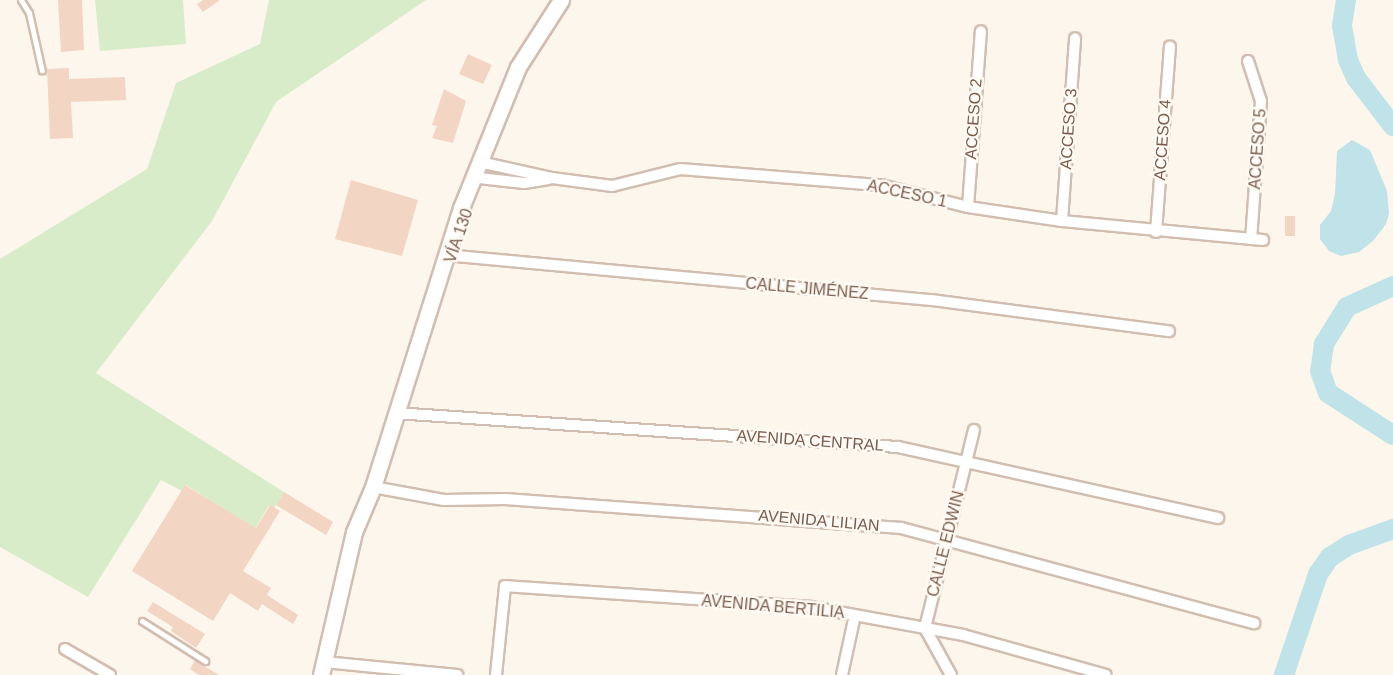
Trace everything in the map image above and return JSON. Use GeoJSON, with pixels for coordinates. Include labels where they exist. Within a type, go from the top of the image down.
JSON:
{"type":"FeatureCollection","features":[{"type":"Feature","properties":{"kind":"main road","name":"VÍA 130"},"geometry":{"type":"LineString","coordinates":[[327,669],[365,512],[416,349],[428,332],[448,256],[518,67],[561,0]]}},
{"type":"Feature","properties":{"kind":"main road","name":"VÍA 130"},"geometry":{"type":"LineString","coordinates":[[448,256],[479,178],[497,120]]}},
{"type":"Feature","properties":{"kind":"street","name":"ACCESO 2"},"geometry":{"type":"LineString","coordinates":[[968,207],[981,31]]}},
{"type":"Feature","properties":{"kind":"street","name":"ACCESO 3"},"geometry":{"type":"LineString","coordinates":[[1062,221],[1075,38]]}},
{"type":"Feature","properties":{"kind":"street","name":"ACCESO 4"},"geometry":{"type":"LineString","coordinates":[[1156,232],[1170,47]]}},
{"type":"Feature","properties":{"kind":"street","name":"ACCESO 5"},"geometry":{"type":"LineString","coordinates":[[1248,61],[1261,101],[1251,239]]}},
{"type":"Feature","properties":{"kind":"street","name":"ACCESO 1"},"geometry":{"type":"LineString","coordinates":[[484,163],[552,178],[624,185],[680,169],[881,185],[968,207],[1062,221],[1156,232],[1263,240]]}},
{"type":"Feature","properties":{"kind":"street","name":"ACCESO 1"},"geometry":{"type":"LineString","coordinates":[[479,178],[524,183],[552,178]]}},
{"type":"Feature","properties":{"kind":"street","name":"CALLE JIMÉNEZ"},"geometry":{"type":"LineString","coordinates":[[448,256],[932,300],[1169,331]]}},
{"type":"Feature","properties":{"kind":"street","name":"AVENIDA CENTRAL"},"geometry":{"type":"LineString","coordinates":[[395,413],[898,447],[1218,518]]}},
{"type":"Feature","properties":{"kind":"street","name":"CALLE EDWIN"},"geometry":{"type":"LineString","coordinates":[[925,628],[974,430]]}},
{"type":"Feature","properties":{"kind":"street","name":"AVENIDA LILIAN"},"geometry":{"type":"LineString","coordinates":[[373,487],[444,500],[506,499],[846,522],[946,538],[1254,623]]}},
{"type":"Feature","properties":{"kind":"street","name":"AVENIDA BERTILIA"},"geometry":{"type":"LineString","coordinates":[[496,675],[506,586],[811,607],[925,628],[1106,675]]}},
{"type":"Feature","properties":{"kind":"street"},"geometry":{"type":"LineString","coordinates":[[842,675],[855,615]]}},
{"type":"Feature","properties":{"kind":"street"},"geometry":{"type":"LineString","coordinates":[[925,628],[951,675]]}},
{"type":"Feature","properties":{"kind":"street"},"geometry":{"type":"LineString","coordinates":[[65,649],[110,675]]}},
{"type":"Feature","properties":{"kind":"street"},"geometry":{"type":"LineString","coordinates":[[327,669],[458,675]]}},
{"type":"Feature","properties":{"kind":"lane"},"geometry":{"type":"LineString","coordinates":[[21,0],[28,13],[42,71]]}},
{"type":"Feature","properties":{"kind":"lane"},"geometry":{"type":"LineString","coordinates":[[142,621],[205,661]]}},
{"type":"Feature","properties":{"kind":"green space"},"geometry":{"type":"Polygon","coordinates":[[[95,0],[183,0],[186,44],[100,51],[95,0]]]}},
{"type":"Feature","properties":{"kind":"green space"},"geometry":{"type":"Polygon","coordinates":[[[269,0],[426,0],[276,102],[212,221],[96,373],[284,492],[274,508],[269,505],[252,534],[245,522],[186,485],[182,491],[161,480],[88,597],[0,547],[0,259],[147,169],[176,83],[260,44],[269,0]]]}},
{"type":"Feature","properties":{"kind":"water"},"geometry":{"type":"Polygon","coordinates":[[[1352,140],[1370,150],[1387,191],[1389,214],[1386,224],[1374,240],[1359,252],[1341,256],[1329,251],[1320,239],[1320,225],[1331,211],[1335,194],[1337,151],[1352,140]]]}},
{"type":"Feature","properties":{"kind":"building"},"geometry":{"type":"Polygon","coordinates":[[[58,0],[82,0],[84,50],[61,52],[58,0]]]}},
{"type":"Feature","properties":{"kind":"building"},"geometry":{"type":"Polygon","coordinates":[[[203,0],[220,0],[203,12],[197,4],[203,0]]]}},
{"type":"Feature","properties":{"kind":"building"},"geometry":{"type":"Polygon","coordinates":[[[468,54],[492,65],[483,84],[459,74],[468,54]]]}},
{"type":"Feature","properties":{"kind":"building"},"geometry":{"type":"Polygon","coordinates":[[[69,68],[69,79],[125,77],[126,100],[71,102],[73,138],[50,139],[47,69],[69,68]]]}},
{"type":"Feature","properties":{"kind":"building"},"geometry":{"type":"Polygon","coordinates":[[[444,89],[466,101],[453,143],[432,138],[437,126],[432,125],[444,89]]]}},
{"type":"Feature","properties":{"kind":"building"},"geometry":{"type":"Polygon","coordinates":[[[351,180],[418,200],[402,256],[335,239],[351,180]]]}},
{"type":"Feature","properties":{"kind":"building"},"geometry":{"type":"Polygon","coordinates":[[[1285,216],[1295,216],[1295,236],[1285,236],[1285,216]]]}},
{"type":"Feature","properties":{"kind":"building"},"geometry":{"type":"Polygon","coordinates":[[[185,485],[256,528],[270,505],[280,511],[243,571],[271,588],[267,595],[298,615],[293,624],[262,604],[258,611],[230,593],[213,621],[132,571],[185,485]]]}},
{"type":"Feature","properties":{"kind":"building"},"geometry":{"type":"Polygon","coordinates":[[[284,492],[333,522],[326,535],[276,505],[284,492]]]}},
{"type":"Feature","properties":{"kind":"building"},"geometry":{"type":"Polygon","coordinates":[[[153,602],[205,634],[196,648],[171,631],[173,627],[147,611],[153,602]]]}},
{"type":"Feature","properties":{"kind":"building"},"geometry":{"type":"Polygon","coordinates":[[[195,660],[219,675],[199,675],[190,669],[195,660]]]}},
{"type":"Feature","properties":{"kind":"waterway"},"geometry":{"type":"LineString","coordinates":[[1346,0],[1342,26],[1348,60],[1356,78],[1393,126]]}},
{"type":"Feature","properties":{"kind":"waterway"},"geometry":{"type":"LineString","coordinates":[[1393,286],[1347,307],[1324,344],[1320,371],[1328,393],[1393,435]]}},
{"type":"Feature","properties":{"kind":"waterway"},"geometry":{"type":"LineString","coordinates":[[1284,675],[1318,574],[1330,557],[1349,545],[1393,529]]}}]}
